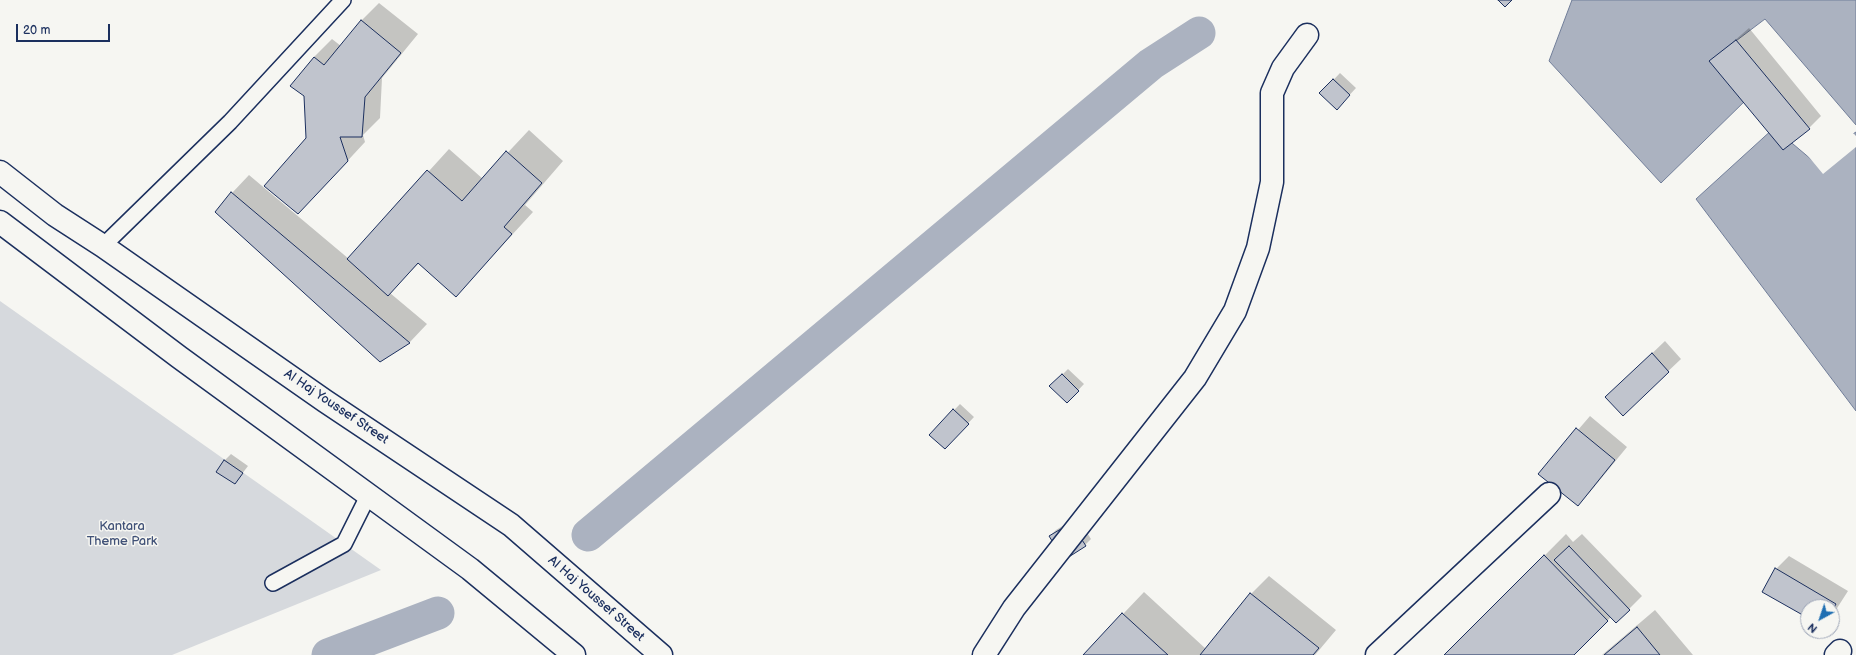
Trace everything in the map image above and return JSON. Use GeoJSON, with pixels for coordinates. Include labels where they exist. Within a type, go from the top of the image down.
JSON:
{"type":"FeatureCollection","features":[{"type":"Feature","properties":{"kind":"main road"},"geometry":{"type":"LineString","coordinates":[[984,655],[1014,608],[1195,378],[1235,311],[1258,248],[1272,182],[1272,93],[1283,68],[1307,35]]}},
{"type":"Feature","properties":{"kind":"main road","name":"Al Haj Youssef Street"},"geometry":{"type":"LineString","coordinates":[[0,172],[54,215],[103,246],[325,401],[511,525],[662,655]]}},
{"type":"Feature","properties":{"kind":"main road"},"geometry":{"type":"LineString","coordinates":[[0,222],[179,356],[470,569],[574,655]]}},
{"type":"Feature","properties":{"kind":"main road"},"geometry":{"type":"LineString","coordinates":[[1378,655],[1549,494]]}},
{"type":"Feature","properties":{"kind":"lane"},"geometry":{"type":"LineString","coordinates":[[103,246],[230,122],[343,0]]}},
{"type":"Feature","properties":{"kind":"lane"},"geometry":{"type":"LineString","coordinates":[[273,583],[344,544],[369,494]]}},
{"type":"Feature","properties":{"kind":"green space","name":"Kantara Theme Park"},"geometry":{"type":"Polygon","coordinates":[[[0,301],[381,570],[172,655],[0,655],[0,301]]]}},
{"type":"Feature","properties":{"kind":"shaded area"},"geometry":{"type":"Polygon","coordinates":[[[1572,0],[1856,0],[1856,125],[1765,19],[1724,50],[1747,99],[1661,183],[1549,61],[1572,0]]]}},
{"type":"Feature","properties":{"kind":"shaded area"},"geometry":{"type":"Polygon","coordinates":[[[1774,128],[1812,160],[1856,132],[1856,411],[1696,199],[1774,128]]]}},
{"type":"Feature","properties":{"kind":"pier"},"geometry":{"type":"Polygon","coordinates":[[[1852,132],[1856,136],[1856,147],[1823,174],[1804,151],[1812,157],[1852,132]]]}},
{"type":"Feature","properties":{"kind":"building"},"geometry":{"type":"Polygon","coordinates":[[[1498,0],[1512,0],[1505,7],[1498,0]]]}},
{"type":"Feature","properties":{"kind":"building"},"geometry":{"type":"Polygon","coordinates":[[[361,20],[401,53],[365,97],[362,137],[340,137],[348,161],[298,214],[264,186],[306,138],[304,96],[290,86],[314,57],[324,65],[361,20]]]}},
{"type":"Feature","properties":{"kind":"building"},"geometry":{"type":"Polygon","coordinates":[[[1736,40],[1810,129],[1783,150],[1709,61],[1736,40]]]}},
{"type":"Feature","properties":{"kind":"building"},"geometry":{"type":"Polygon","coordinates":[[[1333,79],[1350,95],[1337,110],[1319,93],[1333,79]]]}},
{"type":"Feature","properties":{"kind":"building"},"geometry":{"type":"Polygon","coordinates":[[[506,151],[542,183],[504,227],[512,234],[456,297],[418,263],[388,296],[347,259],[427,170],[462,201],[506,151]]]}},
{"type":"Feature","properties":{"kind":"building"},"geometry":{"type":"Polygon","coordinates":[[[231,192],[410,343],[380,362],[215,212],[231,192]]]}},
{"type":"Feature","properties":{"kind":"building"},"geometry":{"type":"Polygon","coordinates":[[[1652,353],[1669,372],[1623,416],[1605,397],[1652,353]]]}},
{"type":"Feature","properties":{"kind":"building"},"geometry":{"type":"Polygon","coordinates":[[[1062,374],[1079,391],[1067,403],[1049,386],[1062,374]]]}},
{"type":"Feature","properties":{"kind":"building"},"geometry":{"type":"Polygon","coordinates":[[[953,409],[969,424],[945,449],[929,435],[953,409]]]}},
{"type":"Feature","properties":{"kind":"building"},"geometry":{"type":"Polygon","coordinates":[[[1576,428],[1615,460],[1578,506],[1538,474],[1576,428]]]}},
{"type":"Feature","properties":{"kind":"building"},"geometry":{"type":"Polygon","coordinates":[[[224,460],[243,473],[235,484],[216,472],[224,460]]]}},
{"type":"Feature","properties":{"kind":"building"},"geometry":{"type":"Polygon","coordinates":[[[1071,523],[1086,546],[1064,560],[1049,536],[1071,523]]]}},
{"type":"Feature","properties":{"kind":"building"},"geometry":{"type":"Polygon","coordinates":[[[1569,546],[1630,610],[1616,623],[1554,560],[1569,546]]]}},
{"type":"Feature","properties":{"kind":"building"},"geometry":{"type":"Polygon","coordinates":[[[1544,555],[1608,621],[1574,655],[1444,655],[1544,555]]]}},
{"type":"Feature","properties":{"kind":"building"},"geometry":{"type":"Polygon","coordinates":[[[1775,568],[1828,599],[1800,599],[1800,613],[1762,592],[1775,568]]]}},
{"type":"Feature","properties":{"kind":"building"},"geometry":{"type":"Polygon","coordinates":[[[1250,593],[1319,648],[1313,655],[1200,655],[1250,593]]]}},
{"type":"Feature","properties":{"kind":"building"},"geometry":{"type":"Polygon","coordinates":[[[1122,613],[1168,655],[1083,655],[1122,613]]]}},
{"type":"Feature","properties":{"kind":"building"},"geometry":{"type":"Polygon","coordinates":[[[1637,627],[1660,655],[1604,655],[1637,627]]]}},
{"type":"Feature","properties":{"kind":"waterway"},"geometry":{"type":"LineString","coordinates":[[588,535],[1151,64],[1199,33]]}},
{"type":"Feature","properties":{"kind":"waterway"},"geometry":{"type":"LineString","coordinates":[[328,655],[438,613]]}}]}
